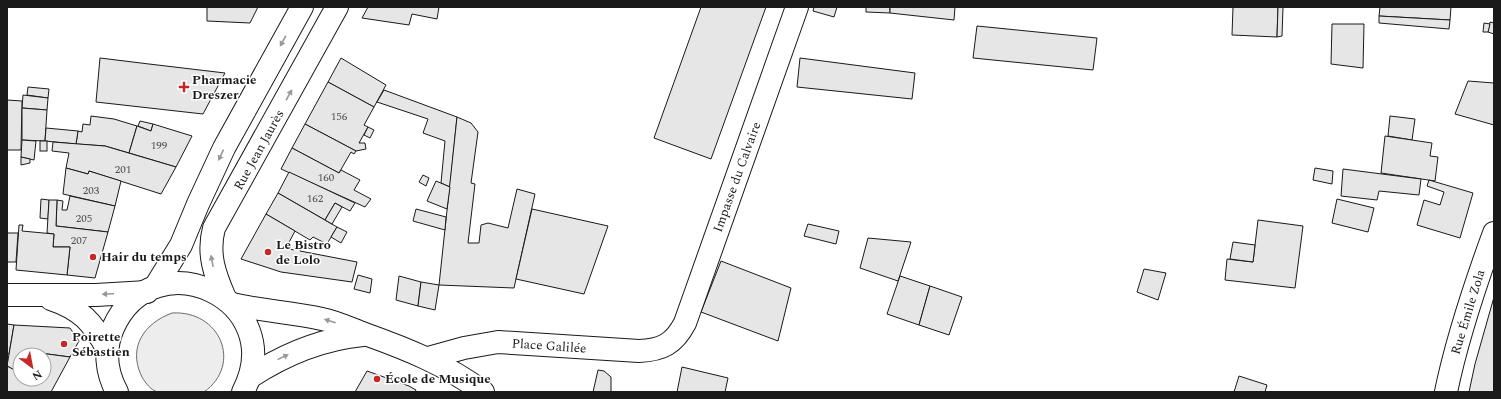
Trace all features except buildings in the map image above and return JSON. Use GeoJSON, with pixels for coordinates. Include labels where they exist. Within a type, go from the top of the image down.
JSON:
{"type":"FeatureCollection","features":[{"type":"Feature","properties":{"kind":"street"},"geometry":{"type":"LineString","coordinates":[[151,290],[181,245],[224,148],[302,7]]}},
{"type":"Feature","properties":{"kind":"street","name":"Rue Jean Jaurès"},"geometry":{"type":"LineString","coordinates":[[228,301],[215,275],[211,256],[214,228],[337,7]]}},
{"type":"Feature","properties":{"kind":"street","name":"Impasse du Calvaire"},"geometry":{"type":"LineString","coordinates":[[670,343],[679,334],[685,323],[797,7]]}},
{"type":"Feature","properties":{"kind":"street","name":"Rue Émile Zola"},"geometry":{"type":"LineString","coordinates":[[1446,392],[1456,350],[1477,281],[1494,233]]}},
{"type":"Feature","properties":{"kind":"street"},"geometry":{"type":"LineString","coordinates":[[98,392],[108,358],[112,331],[120,315],[132,301],[151,290],[173,283],[192,284],[209,289],[228,301],[243,318],[252,343],[253,360],[246,385]]}},
{"type":"Feature","properties":{"kind":"street"},"geometry":{"type":"LineString","coordinates":[[7,295],[96,295],[151,290]]}},
{"type":"Feature","properties":{"kind":"street"},"geometry":{"type":"LineString","coordinates":[[40,296],[66,304],[92,323],[108,358],[117,392]]}},
{"type":"Feature","properties":{"kind":"street"},"geometry":{"type":"LineString","coordinates":[[228,301],[260,310],[322,319],[366,334],[428,358],[466,379],[483,392]]}},
{"type":"Feature","properties":{"kind":"street"},"geometry":{"type":"LineString","coordinates":[[246,385],[278,360],[302,349],[344,337],[366,334]]}},
{"type":"Feature","properties":{"kind":"street","name":"Place Galilée"},"geometry":{"type":"LineString","coordinates":[[428,358],[464,348],[498,342],[639,351],[650,351],[661,348],[670,343]]}},
{"type":"Feature","properties":{"kind":"shaded area"},"geometry":{"type":"Polygon","coordinates":[[[172,313],[189,314],[203,320],[214,329],[221,341],[224,354],[222,367],[216,380],[204,392],[158,392],[153,390],[145,382],[141,375],[137,364],[137,354],[138,345],[142,337],[147,329],[154,323],[162,317],[172,313]]]}},
{"type":"Feature","properties":{"kind":"place","name":"Pharmacie Dreszer"},"geometry":{"type":"Point","coordinates":[184,87]}},
{"type":"Feature","properties":{"kind":"place","name":"Le Bistro de Lolo"},"geometry":{"type":"Point","coordinates":[268,252]}},
{"type":"Feature","properties":{"kind":"place","name":"Hair du temps"},"geometry":{"type":"Point","coordinates":[93,257]}},
{"type":"Feature","properties":{"kind":"place","name":"Poirette Sébastien"},"geometry":{"type":"Point","coordinates":[64,344]}},
{"type":"Feature","properties":{"kind":"place","name":"École de Musique"},"geometry":{"type":"Point","coordinates":[377,379]}}]}
